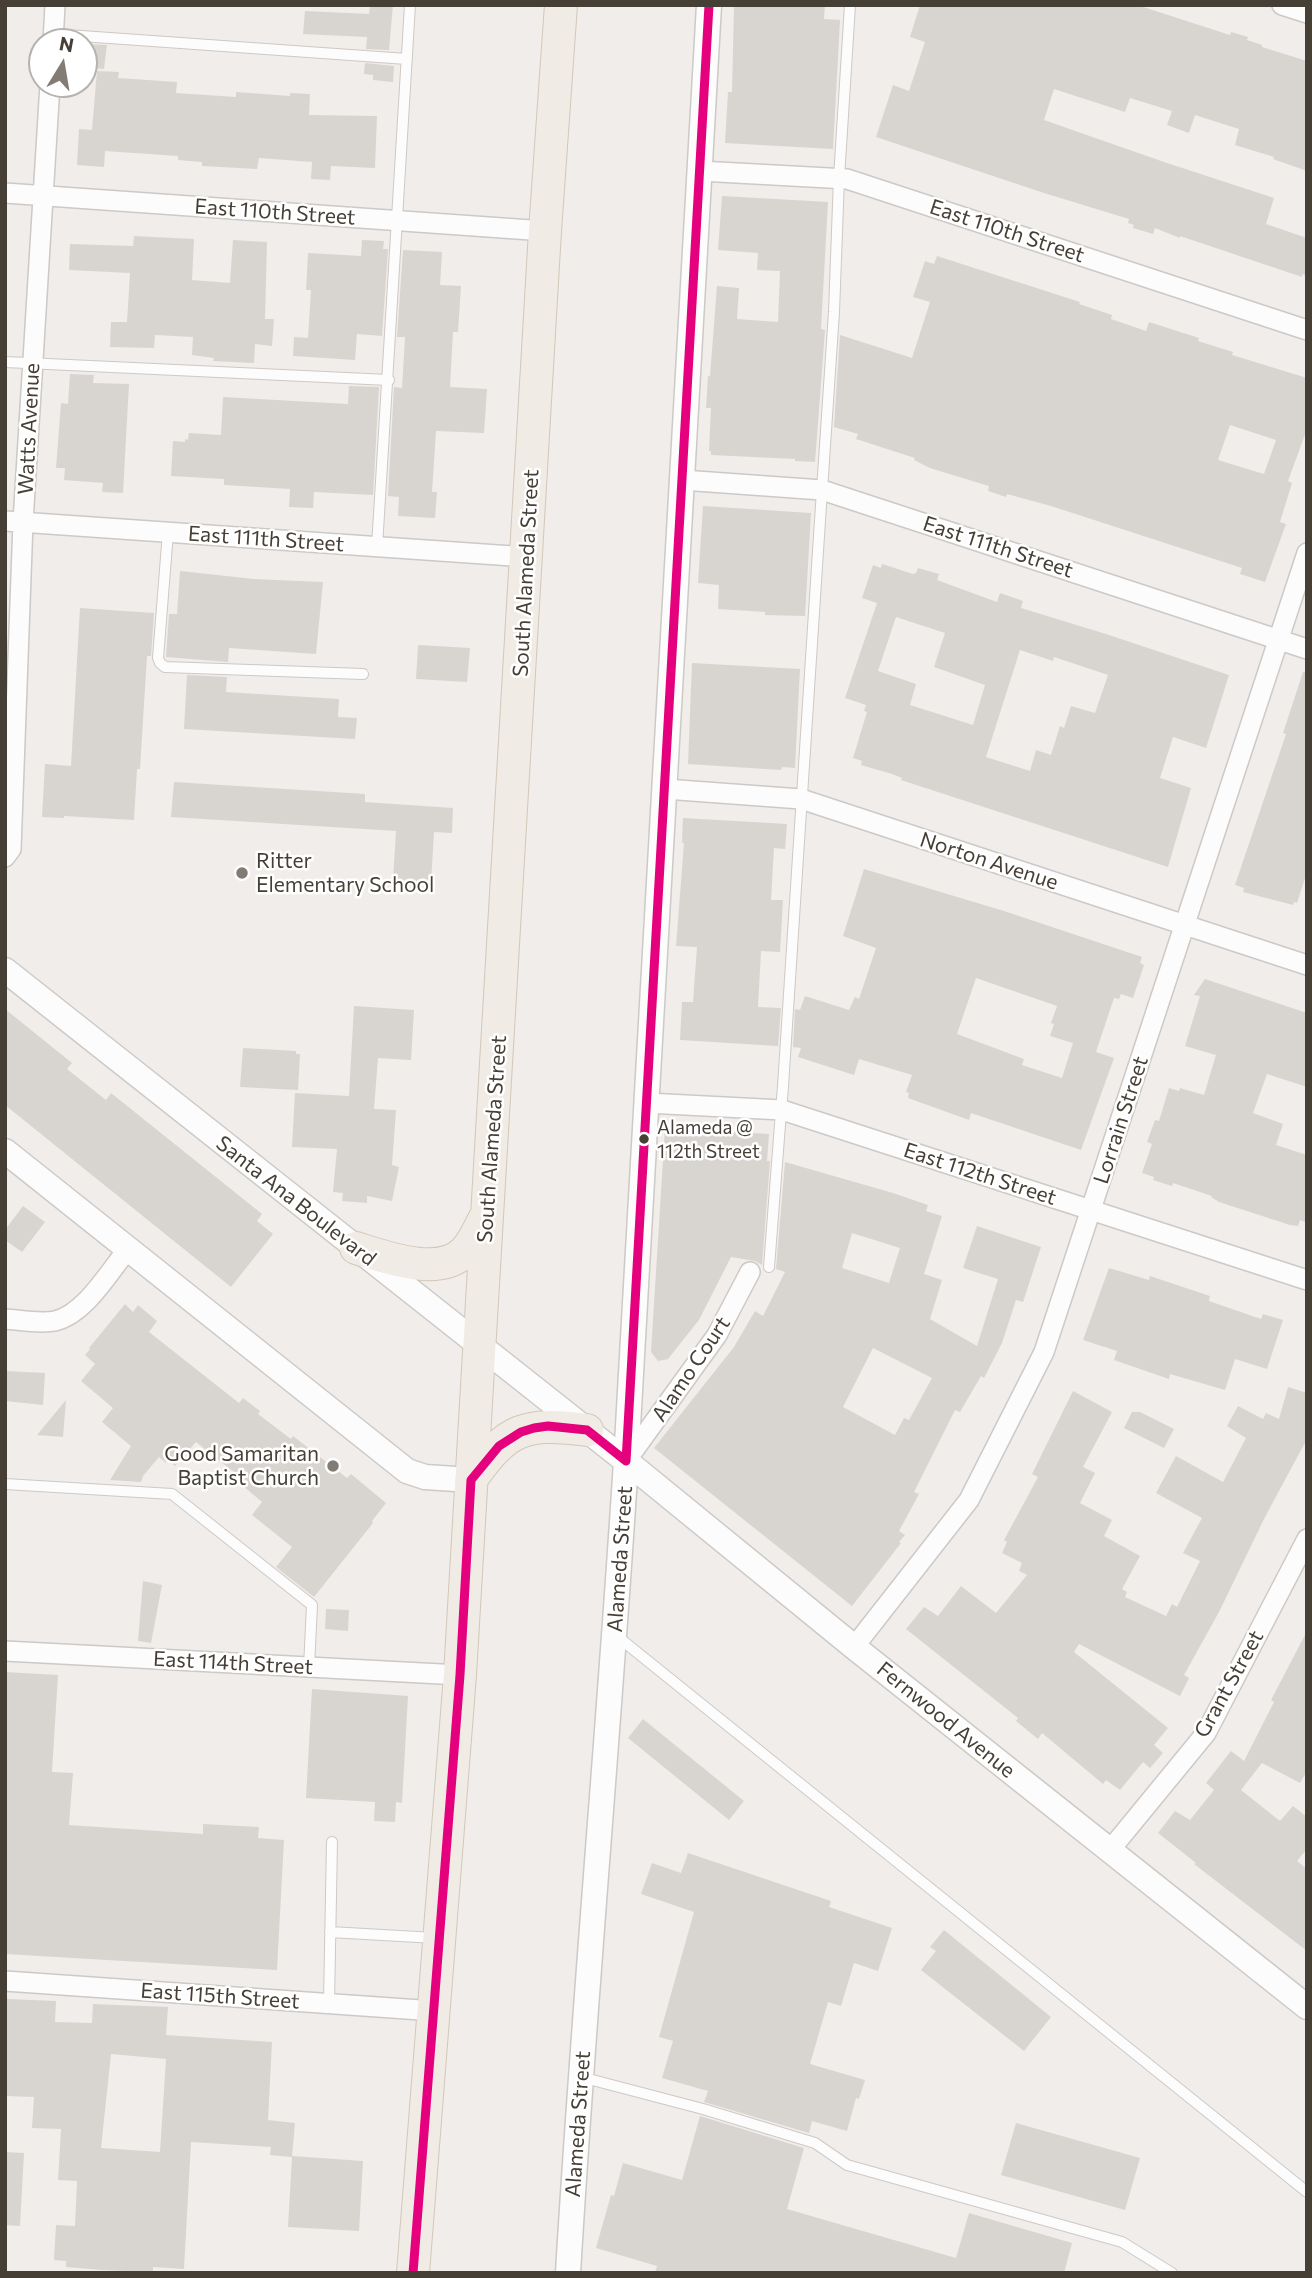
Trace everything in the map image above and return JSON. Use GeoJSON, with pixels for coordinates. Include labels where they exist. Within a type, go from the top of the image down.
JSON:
{"type":"FeatureCollection","features":[{"type":"Feature","properties":{"kind":"main road","name":"South Alameda Street"},"geometry":{"type":"LineString","coordinates":[[414,2273],[460,1675],[545,231],[561,5]]}},
{"type":"Feature","properties":{"kind":"main road"},"geometry":{"type":"LineString","coordinates":[[356,1248],[397,1261],[426,1264],[451,1261],[466,1251],[488,1213]]}},
{"type":"Feature","properties":{"kind":"main road"},"geometry":{"type":"LineString","coordinates":[[471,1480],[486,1458],[502,1442],[514,1435],[532,1429],[573,1423]]}},
{"type":"Feature","properties":{"kind":"street"},"geometry":{"type":"LineString","coordinates":[[54,28],[55,5]]}},
{"type":"Feature","properties":{"kind":"street","name":"Alameda Street"},"geometry":{"type":"LineString","coordinates":[[568,2273],[626,1461],[709,5]]}},
{"type":"Feature","properties":{"kind":"street"},"geometry":{"type":"LineString","coordinates":[[1282,5],[1307,13]]}},
{"type":"Feature","properties":{"kind":"street","name":"Watts Avenue"},"geometry":{"type":"LineString","coordinates":[[5,857],[11,849],[14,522],[33,364],[49,98]]}},
{"type":"Feature","properties":{"kind":"street","name":"East 110th Street"},"geometry":{"type":"LineString","coordinates":[[700,171],[839,178],[1307,330]]}},
{"type":"Feature","properties":{"kind":"street","name":"East 110th Street"},"geometry":{"type":"LineString","coordinates":[[5,193],[545,231]]}},
{"type":"Feature","properties":{"kind":"street","name":"East 111th Street"},"geometry":{"type":"LineString","coordinates":[[682,480],[822,490],[1307,649]]}},
{"type":"Feature","properties":{"kind":"street","name":"East 111th Street"},"geometry":{"type":"LineString","coordinates":[[14,522],[527,557]]}},
{"type":"Feature","properties":{"kind":"street","name":"Lorrain Street"},"geometry":{"type":"LineString","coordinates":[[854,1647],[969,1500],[1044,1352],[1307,553]]}},
{"type":"Feature","properties":{"kind":"street","name":"Norton Avenue"},"geometry":{"type":"LineString","coordinates":[[665,789],[801,799],[1307,965]]}},
{"type":"Feature","properties":{"kind":"street","name":"Santa Ana Boulevard"},"geometry":{"type":"LineString","coordinates":[[5,970],[513,1372],[573,1423]]}},
{"type":"Feature","properties":{"kind":"street","name":"East 112th Street"},"geometry":{"type":"LineString","coordinates":[[647,1103],[782,1110],[1307,1280]]}},
{"type":"Feature","properties":{"kind":"street"},"geometry":{"type":"LineString","coordinates":[[5,1151],[407,1471],[425,1477],[471,1480]]}},
{"type":"Feature","properties":{"kind":"street"},"geometry":{"type":"LineString","coordinates":[[5,1319],[53,1321],[69,1315],[80,1308],[128,1249]]}},
{"type":"Feature","properties":{"kind":"street","name":"Alamo Court"},"geometry":{"type":"LineString","coordinates":[[626,1461],[718,1335],[760,1270]]}},
{"type":"Feature","properties":{"kind":"street","name":"Fernwood Avenue"},"geometry":{"type":"LineString","coordinates":[[573,1423],[626,1461],[854,1647],[1307,2007]]}},
{"type":"Feature","properties":{"kind":"street","name":"Grant Street"},"geometry":{"type":"LineString","coordinates":[[1110,1850],[1206,1733],[1307,1539]]}},
{"type":"Feature","properties":{"kind":"street","name":"East 114th Street"},"geometry":{"type":"LineString","coordinates":[[5,1651],[460,1675]]}},
{"type":"Feature","properties":{"kind":"street","name":"East 115th Street"},"geometry":{"type":"LineString","coordinates":[[5,1981],[435,2011]]}},
{"type":"Feature","properties":{"kind":"lane"},"geometry":{"type":"LineString","coordinates":[[377,547],[410,5]]}},
{"type":"Feature","properties":{"kind":"lane"},"geometry":{"type":"LineString","coordinates":[[760,1270],[782,1110],[834,312],[850,5]]}},
{"type":"Feature","properties":{"kind":"lane"},"geometry":{"type":"LineString","coordinates":[[98,41],[407,59]]}},
{"type":"Feature","properties":{"kind":"lane"},"geometry":{"type":"LineString","coordinates":[[5,362],[389,380]]}},
{"type":"Feature","properties":{"kind":"lane"},"geometry":{"type":"LineString","coordinates":[[168,532],[158,658],[160,663],[166,667],[363,674]]}},
{"type":"Feature","properties":{"kind":"lane"},"geometry":{"type":"LineString","coordinates":[[5,1484],[173,1494],[312,1605],[309,1667]]}},
{"type":"Feature","properties":{"kind":"lane"},"geometry":{"type":"LineString","coordinates":[[615,1635],[1307,2192]]}},
{"type":"Feature","properties":{"kind":"lane"},"geometry":{"type":"LineString","coordinates":[[329,2003],[332,1842]]}},
{"type":"Feature","properties":{"kind":"lane"},"geometry":{"type":"LineString","coordinates":[[330,1933],[440,1938]]}},
{"type":"Feature","properties":{"kind":"lane"},"geometry":{"type":"LineString","coordinates":[[581,2077],[703,2109],[815,2143],[848,2165],[1122,2242],[1172,2273]]}},
{"type":"Feature","properties":{"kind":"building"},"geometry":{"type":"Polygon","coordinates":[[[370,5],[393,5],[389,50],[366,49],[367,37],[303,34],[305,11],[369,14],[370,5]]]}},
{"type":"Feature","properties":{"kind":"building"},"geometry":{"type":"Polygon","coordinates":[[[734,5],[825,5],[824,19],[840,20],[833,149],[725,143],[728,92],[732,92],[734,5]]]}},
{"type":"Feature","properties":{"kind":"building"},"geometry":{"type":"Polygon","coordinates":[[[920,5],[1137,5],[1230,35],[1231,32],[1248,37],[1247,40],[1262,47],[1307,61],[1307,171],[1235,145],[1239,129],[1195,115],[1189,133],[1167,125],[1172,111],[1130,98],[1125,112],[1054,89],[1044,120],[1274,198],[1266,224],[1307,238],[1307,276],[1302,274],[1302,277],[1155,228],[1153,234],[1133,228],[1134,225],[1128,223],[1129,219],[876,137],[893,85],[909,91],[925,42],[910,37],[920,5]]]}},
{"type":"Feature","properties":{"kind":"building"},"geometry":{"type":"Polygon","coordinates":[[[98,45],[107,45],[104,69],[98,68],[98,45]]]}},
{"type":"Feature","properties":{"kind":"building"},"geometry":{"type":"Polygon","coordinates":[[[365,63],[394,66],[393,82],[373,80],[373,75],[364,74],[365,63]]]}},
{"type":"Feature","properties":{"kind":"building"},"geometry":{"type":"Polygon","coordinates":[[[98,71],[119,72],[118,78],[177,82],[176,93],[236,97],[236,92],[290,96],[290,93],[310,94],[309,115],[377,116],[375,168],[331,166],[330,180],[311,179],[312,162],[259,158],[257,169],[202,166],[202,162],[178,160],[178,156],[105,151],[104,167],[77,165],[79,129],[92,130],[95,98],[98,98],[98,71]]]}},
{"type":"Feature","properties":{"kind":"building"},"geometry":{"type":"Polygon","coordinates":[[[722,196],[828,202],[821,329],[825,330],[815,462],[711,455],[709,451],[711,408],[706,408],[717,286],[739,288],[737,319],[778,322],[780,271],[757,270],[758,253],[718,250],[722,196]]]}},
{"type":"Feature","properties":{"kind":"building"},"geometry":{"type":"Polygon","coordinates":[[[134,236],[194,239],[192,280],[230,283],[233,240],[267,242],[265,319],[274,319],[272,346],[255,344],[254,363],[213,361],[214,358],[192,355],[193,337],[155,335],[154,348],[110,347],[111,322],[127,322],[130,273],[69,270],[70,244],[133,246],[134,236]]]}},
{"type":"Feature","properties":{"kind":"building"},"geometry":{"type":"Polygon","coordinates":[[[362,240],[384,241],[383,249],[388,249],[382,336],[357,334],[355,360],[293,356],[294,337],[308,338],[311,290],[306,290],[308,253],[361,256],[362,240]]]}},
{"type":"Feature","properties":{"kind":"building"},"geometry":{"type":"Polygon","coordinates":[[[403,250],[442,252],[440,285],[461,286],[458,332],[453,332],[450,387],[487,389],[484,433],[436,431],[432,492],[437,492],[435,518],[398,516],[399,497],[388,496],[394,387],[402,388],[405,337],[397,337],[403,250]]]}},
{"type":"Feature","properties":{"kind":"building"},"geometry":{"type":"Polygon","coordinates":[[[937,256],[1080,302],[1079,304],[1112,315],[1111,319],[1146,331],[1149,322],[1199,338],[1198,341],[1233,352],[1232,355],[1307,378],[1307,429],[1288,481],[1292,483],[1280,522],[1286,524],[1265,582],[1240,574],[1242,568],[1051,506],[988,491],[989,486],[930,468],[914,460],[915,458],[856,439],[858,434],[834,427],[840,335],[912,358],[930,302],[913,297],[925,261],[934,264],[937,256]],[[1230,425],[1218,460],[1264,474],[1276,440],[1230,425]]]}},
{"type":"Feature","properties":{"kind":"building"},"geometry":{"type":"Polygon","coordinates":[[[70,374],[94,375],[93,383],[129,384],[123,493],[102,492],[103,483],[64,480],[65,468],[56,468],[61,403],[68,404],[70,374]]]}},
{"type":"Feature","properties":{"kind":"building"},"geometry":{"type":"Polygon","coordinates":[[[349,386],[379,387],[373,495],[314,492],[313,508],[289,507],[290,489],[224,485],[224,479],[171,476],[173,441],[185,442],[189,433],[221,435],[223,397],[348,404],[349,386]]]}},
{"type":"Feature","properties":{"kind":"building"},"geometry":{"type":"Polygon","coordinates":[[[703,506],[811,513],[805,616],[765,615],[765,612],[718,609],[719,585],[698,583],[703,506]]]}},
{"type":"Feature","properties":{"kind":"building"},"geometry":{"type":"Polygon","coordinates":[[[882,564],[913,574],[918,568],[939,574],[937,580],[997,602],[1000,593],[1023,601],[1021,608],[1229,675],[1206,748],[1173,737],[1160,778],[1191,788],[1168,867],[901,780],[902,778],[892,774],[861,765],[862,761],[853,758],[867,712],[864,711],[866,705],[845,698],[877,603],[862,598],[873,565],[881,568],[882,564]],[[896,617],[878,671],[916,684],[910,705],[973,725],[985,685],[934,667],[945,633],[896,617]],[[1020,650],[986,757],[1030,771],[1036,750],[1051,755],[1060,726],[1064,728],[1071,706],[1095,713],[1108,675],[1054,657],[1053,661],[1020,650]]]}},
{"type":"Feature","properties":{"kind":"building"},"geometry":{"type":"Polygon","coordinates":[[[180,571],[254,579],[323,582],[316,654],[229,648],[228,662],[166,657],[169,614],[177,614],[180,571]]]}},
{"type":"Feature","properties":{"kind":"building"},"geometry":{"type":"Polygon","coordinates":[[[80,608],[154,613],[151,656],[147,656],[134,820],[42,817],[45,764],[71,766],[80,608]]]}},
{"type":"Feature","properties":{"kind":"building"},"geometry":{"type":"Polygon","coordinates":[[[418,645],[470,648],[467,682],[416,679],[418,645]]]}},
{"type":"Feature","properties":{"kind":"building"},"geometry":{"type":"Polygon","coordinates":[[[692,663],[800,669],[795,768],[782,767],[781,770],[688,764],[692,663]]]}},
{"type":"Feature","properties":{"kind":"building"},"geometry":{"type":"Polygon","coordinates":[[[1303,672],[1307,673],[1307,872],[1297,903],[1294,902],[1293,905],[1243,892],[1244,888],[1235,885],[1286,734],[1283,733],[1303,672]]]}},
{"type":"Feature","properties":{"kind":"building"},"geometry":{"type":"Polygon","coordinates":[[[187,675],[227,677],[226,692],[339,699],[338,717],[357,718],[355,739],[184,729],[187,675]]]}},
{"type":"Feature","properties":{"kind":"building"},"geometry":{"type":"Polygon","coordinates":[[[174,782],[365,794],[365,802],[453,808],[452,833],[434,832],[431,883],[393,880],[396,831],[171,817],[174,782]]]}},
{"type":"Feature","properties":{"kind":"building"},"geometry":{"type":"Polygon","coordinates":[[[683,818],[787,824],[785,849],[774,848],[771,900],[783,900],[780,952],[761,951],[758,1007],[781,1008],[778,1046],[680,1040],[682,1002],[693,1002],[697,947],[676,946],[684,843],[683,818]]]}},
{"type":"Feature","properties":{"kind":"building"},"geometry":{"type":"Polygon","coordinates":[[[864,869],[1004,911],[1142,957],[1140,963],[1144,965],[1133,998],[1121,994],[1119,999],[1114,998],[1096,1052],[1114,1058],[1081,1150],[971,1113],[969,1120],[908,1098],[909,1093],[906,1092],[912,1075],[859,1059],[854,1075],[798,1057],[801,1048],[793,1047],[795,1009],[800,1010],[805,996],[849,1010],[855,997],[859,999],[876,948],[843,936],[864,869]],[[976,978],[957,1034],[1024,1059],[1022,1065],[1062,1078],[1073,1043],[1050,1036],[1057,1006],[976,978]]]}},
{"type":"Feature","properties":{"kind":"building"},"geometry":{"type":"Polygon","coordinates":[[[1205,979],[1307,1013],[1307,1087],[1267,1074],[1253,1113],[1283,1124],[1276,1145],[1307,1155],[1307,1223],[1300,1220],[1298,1226],[1290,1225],[1219,1202],[1212,1196],[1173,1183],[1172,1186],[1153,1180],[1154,1177],[1142,1173],[1152,1144],[1147,1142],[1155,1120],[1159,1121],[1169,1088],[1179,1091],[1180,1088],[1204,1095],[1216,1055],[1185,1046],[1200,996],[1194,995],[1205,979]]]}},
{"type":"Feature","properties":{"kind":"building"},"geometry":{"type":"Polygon","coordinates":[[[354,1006],[414,1010],[411,1060],[378,1058],[374,1109],[396,1110],[392,1165],[399,1167],[392,1201],[367,1196],[367,1203],[342,1201],[343,1193],[333,1192],[337,1149],[292,1147],[295,1093],[349,1096],[354,1006]]]}},
{"type":"Feature","properties":{"kind":"building"},"geometry":{"type":"Polygon","coordinates":[[[5,1009],[72,1063],[67,1069],[106,1100],[111,1093],[262,1214],[257,1221],[273,1234],[231,1287],[5,1105],[5,1009]]]}},
{"type":"Feature","properties":{"kind":"building"},"geometry":{"type":"Polygon","coordinates":[[[243,1048],[296,1051],[296,1054],[300,1054],[298,1090],[240,1087],[243,1048]]]}},
{"type":"Feature","properties":{"kind":"building"},"geometry":{"type":"Polygon","coordinates":[[[665,1128],[769,1134],[767,1161],[770,1161],[762,1265],[755,1261],[731,1257],[699,1320],[668,1359],[658,1361],[651,1352],[665,1128]]]}},
{"type":"Feature","properties":{"kind":"building"},"geometry":{"type":"Polygon","coordinates":[[[785,1162],[928,1205],[926,1211],[942,1216],[924,1274],[942,1280],[930,1319],[977,1346],[998,1279],[963,1268],[977,1226],[1041,1247],[1023,1302],[1016,1300],[1002,1343],[984,1378],[981,1376],[960,1412],[955,1410],[914,1492],[919,1494],[899,1531],[905,1535],[899,1542],[901,1543],[852,1606],[654,1448],[734,1347],[755,1311],[763,1316],[785,1272],[776,1269],[785,1162]],[[852,1233],[842,1268],[889,1283],[900,1248],[852,1233]],[[873,1348],[843,1407],[895,1435],[904,1418],[909,1420],[932,1378],[873,1348]]]}},
{"type":"Feature","properties":{"kind":"building"},"geometry":{"type":"Polygon","coordinates":[[[23,1206],[45,1222],[22,1252],[5,1240],[5,1230],[23,1206]]]}},
{"type":"Feature","properties":{"kind":"building"},"geometry":{"type":"Polygon","coordinates":[[[1109,1268],[1149,1280],[1150,1276],[1210,1296],[1209,1301],[1261,1319],[1263,1314],[1283,1320],[1267,1369],[1235,1359],[1225,1390],[1170,1374],[1169,1379],[1114,1360],[1117,1351],[1083,1340],[1109,1268]]]}},
{"type":"Feature","properties":{"kind":"building"},"geometry":{"type":"Polygon","coordinates":[[[125,1304],[133,1312],[138,1305],[157,1321],[149,1332],[239,1403],[243,1398],[260,1411],[258,1414],[291,1439],[293,1436],[347,1478],[351,1474],[386,1503],[314,1597],[276,1567],[292,1547],[252,1515],[262,1502],[242,1485],[245,1481],[196,1442],[175,1466],[159,1457],[141,1482],[110,1480],[131,1446],[102,1422],[113,1408],[81,1381],[95,1364],[85,1355],[89,1348],[125,1304]]]}},
{"type":"Feature","properties":{"kind":"building"},"geometry":{"type":"Polygon","coordinates":[[[5,1371],[45,1373],[43,1405],[5,1401],[5,1371]]]}},
{"type":"Feature","properties":{"kind":"building"},"geometry":{"type":"Polygon","coordinates":[[[1288,1387],[1307,1393],[1307,1439],[1184,1675],[1189,1678],[1180,1696],[1079,1644],[1074,1652],[1168,1728],[1154,1745],[1163,1753],[1150,1768],[1143,1762],[1120,1790],[1106,1780],[1103,1784],[1042,1733],[1038,1739],[1016,1721],[1018,1718],[906,1629],[924,1607],[938,1616],[961,1586],[996,1613],[1027,1575],[1019,1571],[1022,1563],[1002,1553],[1007,1542],[1004,1540],[1038,1477],[1032,1474],[1073,1391],[1112,1412],[1083,1467],[1095,1473],[1080,1503],[1112,1520],[1104,1536],[1140,1556],[1122,1589],[1127,1592],[1125,1597],[1166,1616],[1172,1604],[1177,1607],[1200,1561],[1183,1553],[1202,1518],[1156,1493],[1176,1456],[1223,1482],[1246,1438],[1227,1426],[1238,1406],[1263,1419],[1266,1413],[1279,1419],[1288,1387]]]}},
{"type":"Feature","properties":{"kind":"building"},"geometry":{"type":"Polygon","coordinates":[[[66,1400],[63,1437],[37,1435],[66,1400]]]}},
{"type":"Feature","properties":{"kind":"building"},"geometry":{"type":"Polygon","coordinates":[[[1132,1412],[1140,1412],[1174,1429],[1164,1448],[1124,1428],[1132,1412]]]}},
{"type":"Feature","properties":{"kind":"building"},"geometry":{"type":"Polygon","coordinates":[[[143,1581],[162,1585],[151,1643],[138,1641],[143,1581]]]}},
{"type":"Feature","properties":{"kind":"building"},"geometry":{"type":"Polygon","coordinates":[[[326,1609],[349,1610],[348,1631],[325,1629],[326,1609]]]}},
{"type":"Feature","properties":{"kind":"building"},"geometry":{"type":"Polygon","coordinates":[[[1307,1631],[1307,1771],[1300,1783],[1262,1763],[1241,1790],[1280,1821],[1293,1806],[1307,1817],[1307,1849],[1297,1861],[1307,1869],[1307,1951],[1158,1833],[1175,1811],[1190,1820],[1214,1790],[1206,1783],[1231,1751],[1244,1761],[1274,1702],[1271,1700],[1307,1631]]]}},
{"type":"Feature","properties":{"kind":"building"},"geometry":{"type":"Polygon","coordinates":[[[5,1672],[58,1675],[52,1772],[73,1773],[69,1825],[203,1834],[203,1824],[259,1827],[258,1838],[284,1840],[277,1970],[5,1954],[5,1672]]]}},
{"type":"Feature","properties":{"kind":"building"},"geometry":{"type":"Polygon","coordinates":[[[312,1689],[408,1696],[402,1803],[396,1802],[395,1822],[374,1821],[375,1802],[306,1798],[312,1689]]]}},
{"type":"Feature","properties":{"kind":"building"},"geometry":{"type":"Polygon","coordinates":[[[643,1719],[744,1801],[729,1820],[628,1738],[643,1719]]]}},
{"type":"Feature","properties":{"kind":"building"},"geometry":{"type":"Polygon","coordinates":[[[688,1853],[831,1901],[829,1907],[892,1928],[878,1971],[854,1963],[841,2006],[828,2002],[810,2064],[865,2080],[859,2099],[856,2098],[847,2131],[812,2121],[809,2133],[704,2102],[708,2091],[662,2078],[673,2041],[659,2037],[694,1912],[641,1894],[652,1863],[681,1873],[688,1853]]]}},
{"type":"Feature","properties":{"kind":"building"},"geometry":{"type":"Polygon","coordinates":[[[944,1930],[1051,2017],[1024,2051],[921,1970],[936,1951],[930,1947],[944,1930]]]}},
{"type":"Feature","properties":{"kind":"building"},"geometry":{"type":"Polygon","coordinates":[[[7,1999],[56,2001],[55,2022],[92,2023],[93,2004],[168,2007],[166,2035],[272,2042],[268,2120],[295,2123],[292,2156],[363,2161],[359,2231],[288,2227],[292,2157],[270,2155],[271,2147],[191,2142],[184,2269],[153,2267],[153,2272],[66,2267],[66,2261],[54,2260],[56,2225],[75,2226],[77,2181],[58,2180],[61,2129],[32,2128],[34,2097],[5,2096],[7,1999]],[[111,2054],[101,2148],[160,2152],[166,2059],[111,2054]]]}},
{"type":"Feature","properties":{"kind":"building"},"geometry":{"type":"Polygon","coordinates":[[[700,2116],[804,2148],[787,2209],[956,2258],[969,2213],[1072,2243],[1064,2273],[655,2273],[657,2266],[596,2248],[623,2163],[682,2180],[700,2116]]]}},
{"type":"Feature","properties":{"kind":"building"},"geometry":{"type":"Polygon","coordinates":[[[1016,2123],[1140,2158],[1125,2210],[1001,2175],[1016,2123]]]}},
{"type":"Feature","properties":{"kind":"building"},"geometry":{"type":"Polygon","coordinates":[[[5,2152],[24,2153],[20,2226],[5,2225],[5,2152]]]}},
{"type":"Feature","properties":{"kind":"transit line"},"geometry":{"type":"LineString","coordinates":[[626,1461],[709,5]]}},
{"type":"Feature","properties":{"kind":"transit line"},"geometry":{"type":"LineString","coordinates":[[413,2273],[460,1675],[471,1480],[499,1446],[521,1432],[548,1426],[587,1430],[626,1461]]}},
{"type":"Feature","properties":{"kind":"place","name":"Ritter Elementary School"},"geometry":{"type":"Point","coordinates":[242,873]}},
{"type":"Feature","properties":{"kind":"place","name":"Alameda @ 112th Street"},"geometry":{"type":"Point","coordinates":[644,1139]}},
{"type":"Feature","properties":{"kind":"place","name":"Good Samaritan Baptist Church"},"geometry":{"type":"Point","coordinates":[333,1466]}}]}
